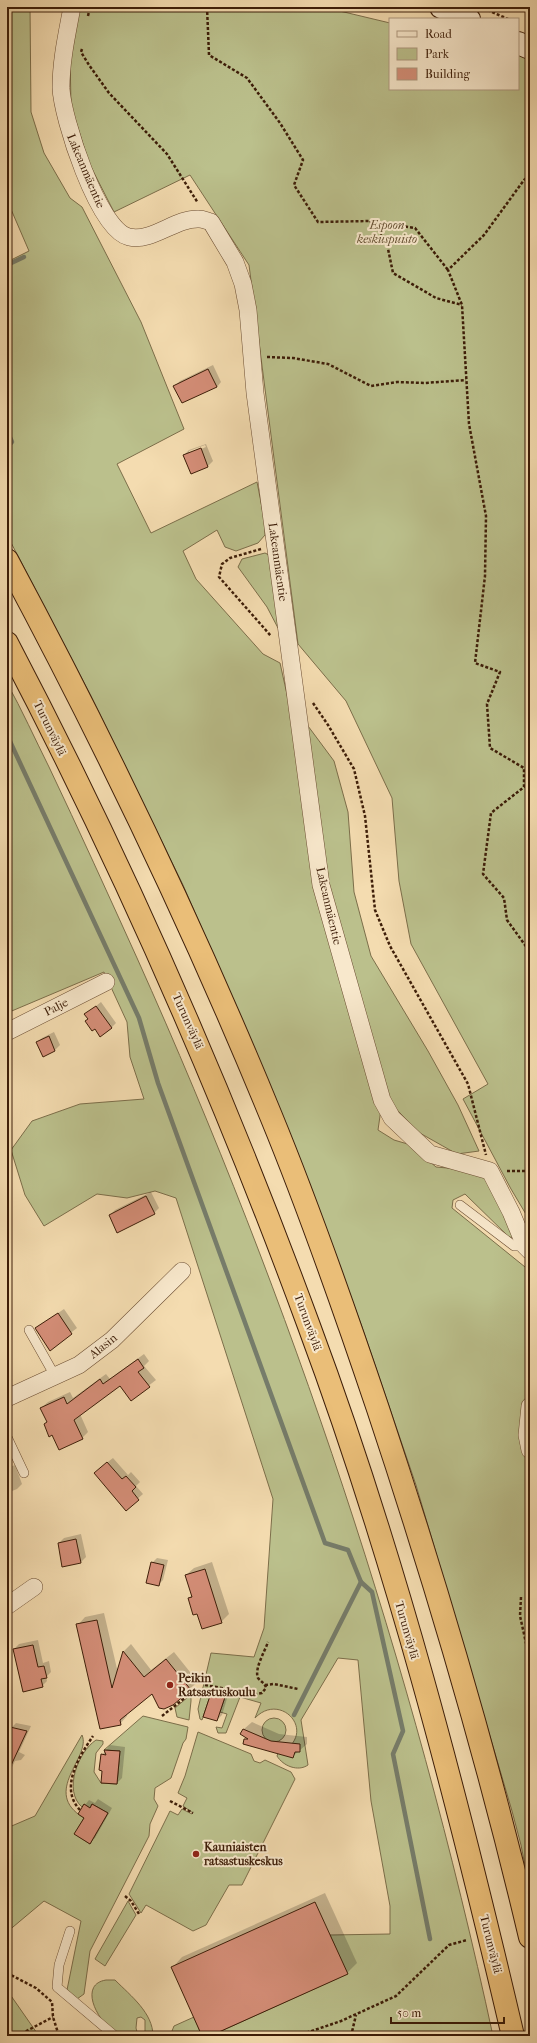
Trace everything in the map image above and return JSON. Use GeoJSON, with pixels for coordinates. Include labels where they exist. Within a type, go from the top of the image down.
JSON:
{"type":"FeatureCollection","features":[{"type":"Feature","properties":{"kind":"highway"},"geometry":{"type":"LineString","coordinates":[[7,560],[72,681],[173,893],[272,1117],[308,1210],[344,1310],[424,1548],[459,1665],[492,1784],[530,1937]]}},
{"type":"Feature","properties":{"kind":"highway","name":"Turunväylä"},"geometry":{"type":"LineString","coordinates":[[7,643],[90,807],[193,1032],[235,1131],[310,1327],[385,1553],[418,1668],[454,1799],[512,2036]]}},
{"type":"Feature","properties":{"kind":"main road"},"geometry":{"type":"LineString","coordinates":[[441,7],[467,18]]}},
{"type":"Feature","properties":{"kind":"main road"},"geometry":{"type":"LineString","coordinates":[[519,42],[530,48]]}},
{"type":"Feature","properties":{"kind":"street","name":"Lakeanmäentie"},"geometry":{"type":"LineString","coordinates":[[72,7],[62,58],[61,90],[69,132],[101,208],[118,231],[128,237],[143,237],[181,223],[198,219],[211,222],[235,262],[243,284],[248,310],[256,393],[275,545],[321,885],[382,1100],[392,1118],[430,1154],[490,1171]]}},
{"type":"Feature","properties":{"kind":"street","name":"Palje"},"geometry":{"type":"LineString","coordinates":[[7,1032],[106,982]]}},
{"type":"Feature","properties":{"kind":"street"},"geometry":{"type":"LineString","coordinates":[[490,1171],[528,1249]]}},
{"type":"Feature","properties":{"kind":"street","name":"Alasin"},"geometry":{"type":"LineString","coordinates":[[7,1398],[79,1365],[112,1340],[182,1271]]}},
{"type":"Feature","properties":{"kind":"street"},"geometry":{"type":"LineString","coordinates":[[530,1406],[527,1435],[530,1450]]}},
{"type":"Feature","properties":{"kind":"street"},"geometry":{"type":"LineString","coordinates":[[7,1606],[34,1587]]}},
{"type":"Feature","properties":{"kind":"lane"},"geometry":{"type":"LineString","coordinates":[[460,1204],[514,1246],[528,1249]]}},
{"type":"Feature","properties":{"kind":"lane"},"geometry":{"type":"LineString","coordinates":[[29,1330],[54,1376]]}},
{"type":"Feature","properties":{"kind":"lane"},"geometry":{"type":"LineString","coordinates":[[7,1437],[24,1473]]}},
{"type":"Feature","properties":{"kind":"lane"},"geometry":{"type":"LineString","coordinates":[[70,1932],[59,1965],[57,1987],[115,2036]]}},
{"type":"Feature","properties":{"kind":"path"},"geometry":{"type":"LineString","coordinates":[[207,7],[209,55],[247,78],[280,123],[303,160],[294,185],[318,222],[370,221],[415,228],[448,270],[462,306],[469,424],[486,516],[485,576],[475,663],[500,672],[487,704],[490,748],[524,768],[524,787],[491,813],[482,874],[504,898],[507,920],[530,952]]}},
{"type":"Feature","properties":{"kind":"path"},"geometry":{"type":"LineString","coordinates":[[482,7],[506,18]]}},
{"type":"Feature","properties":{"kind":"path"},"geometry":{"type":"LineString","coordinates":[[81,52],[89,66],[109,93],[167,154],[211,222]]}},
{"type":"Feature","properties":{"kind":"path"},"geometry":{"type":"LineString","coordinates":[[448,270],[484,235],[524,180],[530,175]]}},
{"type":"Feature","properties":{"kind":"path"},"geometry":{"type":"LineString","coordinates":[[370,221],[386,239],[393,273],[436,298],[462,306]]}},
{"type":"Feature","properties":{"kind":"path"},"geometry":{"type":"LineString","coordinates":[[253,356],[293,358],[328,364],[371,386],[397,382],[425,383],[466,380]]}},
{"type":"Feature","properties":{"kind":"path"},"geometry":{"type":"LineString","coordinates":[[272,638],[268,631],[219,577],[222,564],[230,558],[275,545]]}},
{"type":"Feature","properties":{"kind":"path"},"geometry":{"type":"LineString","coordinates":[[311,701],[328,725],[354,769],[365,816],[375,910],[390,946],[468,1084],[490,1171],[530,1171]]}},
{"type":"Feature","properties":{"kind":"path"},"geometry":{"type":"LineString","coordinates":[[521,1596],[520,1616],[530,1661]]}},
{"type":"Feature","properties":{"kind":"path"},"geometry":{"type":"LineString","coordinates":[[265,1685],[258,1678],[257,1672],[268,1642]]}},
{"type":"Feature","properties":{"kind":"path"},"geometry":{"type":"LineString","coordinates":[[265,1685],[274,1684],[298,1689]]}},
{"type":"Feature","properties":{"kind":"path"},"geometry":{"type":"LineString","coordinates":[[205,1685],[255,1694],[262,1693],[266,1688],[265,1685]]}},
{"type":"Feature","properties":{"kind":"path"},"geometry":{"type":"LineString","coordinates":[[162,1716],[196,1689]]}},
{"type":"Feature","properties":{"kind":"path"},"geometry":{"type":"LineString","coordinates":[[80,1810],[71,1797],[71,1783],[79,1760],[94,1736]]}},
{"type":"Feature","properties":{"kind":"path"},"geometry":{"type":"LineString","coordinates":[[170,1801],[193,1813]]}},
{"type":"Feature","properties":{"kind":"path"},"geometry":{"type":"LineString","coordinates":[[126,1896],[131,1900],[139,1914]]}},
{"type":"Feature","properties":{"kind":"path"},"geometry":{"type":"LineString","coordinates":[[297,2036],[356,2014],[396,1996],[449,1945],[467,1940]]}},
{"type":"Feature","properties":{"kind":"path"},"geometry":{"type":"LineString","coordinates":[[7,1973],[36,1988],[52,2002],[53,2017],[59,2036]]}},
{"type":"Feature","properties":{"kind":"path"},"geometry":{"type":"LineString","coordinates":[[351,2036],[356,2014]]}},
{"type":"Feature","properties":{"kind":"path"},"geometry":{"type":"LineString","coordinates":[[17,2036],[53,2017]]}},
{"type":"Feature","properties":{"kind":"green space"},"geometry":{"type":"Polygon","coordinates":[[[7,7],[30,7],[31,112],[44,153],[70,198],[82,207],[141,322],[184,429],[117,464],[151,533],[257,482],[265,523],[265,535],[258,543],[236,551],[225,547],[217,530],[183,551],[196,579],[263,654],[280,663],[288,699],[334,761],[348,812],[354,892],[371,956],[428,1051],[458,1105],[479,1151],[457,1154],[418,1132],[383,1095],[378,1130],[394,1140],[411,1145],[436,1167],[470,1170],[490,1180],[516,1238],[509,1237],[465,1194],[453,1200],[452,1208],[530,1271],[531,1373],[524,1436],[526,1456],[530,1468],[530,1891],[521,1845],[512,1811],[416,1485],[361,1324],[308,1182],[251,1041],[183,885],[91,696],[7,535],[7,262],[29,251],[7,200],[7,7]]]}},
{"type":"Feature","properties":{"kind":"green space","name":"Espoon keskuspuisto"},"geometry":{"type":"Polygon","coordinates":[[[80,7],[323,7],[389,23],[389,90],[519,90],[519,52],[530,56],[530,1221],[511,1189],[463,1099],[488,1084],[411,944],[399,881],[392,798],[346,701],[298,644],[249,265],[190,175],[114,212],[89,163],[71,106],[70,54],[80,7]]]}},
{"type":"Feature","properties":{"kind":"green space"},"geometry":{"type":"Polygon","coordinates":[[[265,553],[271,556],[278,628],[267,607],[238,567],[242,559],[265,553]]]}},
{"type":"Feature","properties":{"kind":"green space"},"geometry":{"type":"Polygon","coordinates":[[[7,683],[49,767],[93,862],[194,1088],[247,1220],[297,1353],[343,1487],[386,1623],[425,1760],[461,1897],[493,2036],[210,2036],[347,1974],[330,1935],[390,1934],[390,1906],[371,1801],[358,1660],[338,1658],[301,1720],[308,1765],[304,1767],[291,1767],[283,1763],[277,1756],[278,1753],[291,1745],[296,1737],[297,1729],[294,1721],[282,1710],[273,1709],[264,1711],[255,1718],[261,1703],[240,1697],[226,1733],[218,1733],[216,1727],[222,1728],[227,1714],[220,1712],[225,1697],[211,1693],[202,1720],[200,1719],[198,1709],[211,1653],[254,1657],[264,1628],[273,1499],[176,1198],[155,1191],[127,1198],[97,1194],[44,1226],[25,1195],[11,1150],[32,1121],[80,1104],[144,1099],[130,1057],[127,1022],[104,972],[7,1013],[7,683]]]}},
{"type":"Feature","properties":{"kind":"green space"},"geometry":{"type":"Polygon","coordinates":[[[188,1697],[191,1698],[189,1720],[177,1717],[175,1708],[188,1697]]]}},
{"type":"Feature","properties":{"kind":"green space"},"geometry":{"type":"Polygon","coordinates":[[[143,1716],[188,1727],[186,1739],[183,1743],[171,1778],[155,1788],[154,1799],[158,1806],[150,1824],[149,1836],[90,1951],[84,1994],[77,1999],[67,1990],[81,1921],[44,1901],[7,1932],[7,1828],[35,1816],[82,1735],[83,1744],[70,1775],[67,1786],[67,1797],[72,1808],[84,1818],[75,1834],[90,1844],[108,1813],[92,1804],[90,1808],[84,1804],[82,1807],[76,1800],[73,1782],[79,1762],[89,1746],[96,1740],[103,1741],[103,1744],[96,1753],[94,1772],[101,1783],[117,1784],[120,1751],[104,1750],[143,1716]]]}},
{"type":"Feature","properties":{"kind":"green space"},"geometry":{"type":"Polygon","coordinates":[[[274,1718],[282,1722],[286,1730],[282,1738],[274,1742],[266,1738],[262,1730],[266,1722],[274,1718]]]}},
{"type":"Feature","properties":{"kind":"green space"},"geometry":{"type":"Polygon","coordinates":[[[198,1732],[251,1754],[254,1761],[260,1763],[265,1760],[291,1772],[295,1779],[242,1885],[229,1885],[206,1925],[193,1931],[146,1905],[141,1913],[129,1894],[170,1811],[178,1815],[182,1809],[192,1814],[193,1813],[183,1806],[187,1798],[178,1793],[185,1776],[198,1732]]]}},
{"type":"Feature","properties":{"kind":"green space"},"geometry":{"type":"Polygon","coordinates":[[[128,1901],[136,1915],[105,1966],[95,1959],[128,1901]]]}},
{"type":"Feature","properties":{"kind":"green space"},"geometry":{"type":"Polygon","coordinates":[[[106,1980],[115,1980],[140,2005],[149,2020],[153,2036],[145,2036],[145,2020],[141,2017],[137,2018],[136,2028],[138,2036],[122,2036],[114,2032],[100,2017],[92,1998],[93,1990],[97,1984],[106,1980]]]}},
{"type":"Feature","properties":{"kind":"green space"},"geometry":{"type":"Polygon","coordinates":[[[7,1990],[39,2036],[7,2036],[7,1990]]]}},
{"type":"Feature","properties":{"kind":"green space"},"geometry":{"type":"Polygon","coordinates":[[[194,2017],[202,2036],[170,2036],[174,2026],[194,2017]]]}},
{"type":"Feature","properties":{"kind":"building"},"geometry":{"type":"Polygon","coordinates":[[[208,369],[217,387],[182,403],[173,386],[208,369]]]}},
{"type":"Feature","properties":{"kind":"building"},"geometry":{"type":"Polygon","coordinates":[[[201,448],[208,467],[191,474],[183,455],[201,448]]]}},
{"type":"Feature","properties":{"kind":"building"},"geometry":{"type":"Polygon","coordinates":[[[96,1006],[112,1028],[100,1037],[95,1029],[92,1031],[85,1021],[88,1019],[84,1014],[96,1006]]]}},
{"type":"Feature","properties":{"kind":"building"},"geometry":{"type":"Polygon","coordinates":[[[49,1036],[55,1051],[43,1057],[36,1042],[49,1036]]]}},
{"type":"Feature","properties":{"kind":"building"},"geometry":{"type":"Polygon","coordinates":[[[146,1196],[155,1214],[117,1233],[109,1215],[146,1196]]]}},
{"type":"Feature","properties":{"kind":"building"},"geometry":{"type":"Polygon","coordinates":[[[58,1313],[72,1334],[50,1351],[35,1328],[58,1313]]]}},
{"type":"Feature","properties":{"kind":"building"},"geometry":{"type":"Polygon","coordinates":[[[138,1359],[144,1368],[138,1372],[150,1387],[131,1401],[120,1386],[74,1420],[83,1439],[59,1450],[52,1435],[49,1437],[44,1424],[47,1422],[40,1408],[64,1397],[67,1404],[100,1379],[103,1384],[138,1359]]]}},
{"type":"Feature","properties":{"kind":"building"},"geometry":{"type":"Polygon","coordinates":[[[107,1462],[122,1479],[126,1476],[136,1487],[132,1491],[139,1500],[126,1511],[94,1473],[107,1462]]]}},
{"type":"Feature","properties":{"kind":"building"},"geometry":{"type":"Polygon","coordinates":[[[76,1539],[81,1563],[62,1567],[58,1543],[76,1539]]]}},
{"type":"Feature","properties":{"kind":"building"},"geometry":{"type":"Polygon","coordinates":[[[151,1562],[164,1565],[159,1586],[146,1583],[151,1562]]]}},
{"type":"Feature","properties":{"kind":"building"},"geometry":{"type":"Polygon","coordinates":[[[205,1569],[222,1623],[202,1629],[197,1614],[193,1615],[188,1598],[192,1597],[185,1575],[205,1569]]]}},
{"type":"Feature","properties":{"kind":"building"},"geometry":{"type":"Polygon","coordinates":[[[97,1620],[112,1688],[123,1651],[144,1677],[166,1659],[191,1690],[173,1705],[164,1709],[159,1708],[152,1694],[120,1720],[121,1725],[100,1729],[76,1624],[97,1620]]]}},
{"type":"Feature","properties":{"kind":"building"},"geometry":{"type":"Polygon","coordinates":[[[33,1645],[38,1667],[44,1666],[47,1678],[41,1679],[43,1687],[23,1692],[13,1649],[33,1645]]]}},
{"type":"Feature","properties":{"kind":"building"},"geometry":{"type":"Polygon","coordinates":[[[211,1693],[225,1697],[217,1721],[203,1717],[211,1693]]]}},
{"type":"Feature","properties":{"kind":"building"},"geometry":{"type":"Polygon","coordinates":[[[10,1727],[27,1731],[7,1774],[7,1741],[10,1727]]]}},
{"type":"Feature","properties":{"kind":"building"},"geometry":{"type":"Polygon","coordinates":[[[243,1729],[271,1741],[300,1744],[300,1752],[295,1752],[293,1758],[243,1744],[244,1739],[248,1739],[240,1734],[243,1729]]]}},
{"type":"Feature","properties":{"kind":"building"},"geometry":{"type":"Polygon","coordinates":[[[104,1750],[120,1751],[117,1784],[101,1783],[102,1771],[99,1770],[101,1754],[106,1755],[104,1750]]]}},
{"type":"Feature","properties":{"kind":"building"},"geometry":{"type":"Polygon","coordinates":[[[84,1804],[90,1808],[92,1804],[108,1813],[90,1844],[74,1834],[84,1818],[78,1814],[84,1804]]]}},
{"type":"Feature","properties":{"kind":"building"},"geometry":{"type":"Polygon","coordinates":[[[315,1902],[348,1974],[210,2036],[202,2036],[171,1967],[315,1902]]]}},
{"type":"Feature","properties":{"kind":"waterway"},"geometry":{"type":"LineString","coordinates":[[7,265],[24,257]]}},
{"type":"Feature","properties":{"kind":"waterway"},"geometry":{"type":"LineString","coordinates":[[7,431],[12,442],[7,447]]}},
{"type":"Feature","properties":{"kind":"waterway"},"geometry":{"type":"LineString","coordinates":[[7,735],[139,1018],[158,1083],[325,1543],[348,1550],[361,1582],[294,1715]]}},
{"type":"Feature","properties":{"kind":"waterway"},"geometry":{"type":"LineString","coordinates":[[361,1582],[372,1592],[403,1731],[393,1754],[430,1939]]}},
{"type":"Feature","properties":{"kind":"place","name":"Peikin Ratsastuskoulu"},"geometry":{"type":"Point","coordinates":[170,1685]}},
{"type":"Feature","properties":{"kind":"place","name":"Kauniaisten ratsastuskeskus"},"geometry":{"type":"Point","coordinates":[196,1854]}}]}
